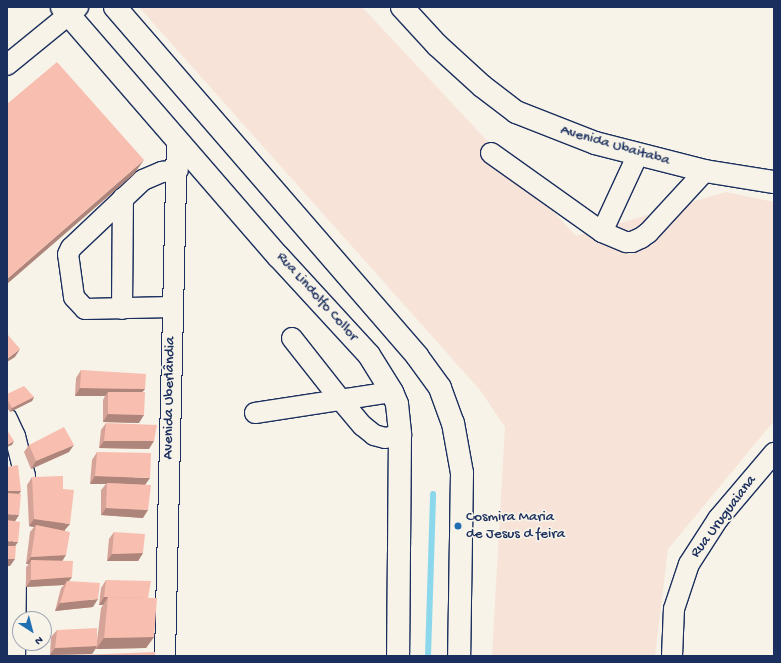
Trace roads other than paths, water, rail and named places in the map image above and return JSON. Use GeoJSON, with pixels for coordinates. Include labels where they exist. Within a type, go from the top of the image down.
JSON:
{"type":"FeatureCollection","features":[{"type":"Feature","properties":{"kind":"main road"},"geometry":{"type":"LineString","coordinates":[[115,7],[417,356],[440,388],[453,423],[462,473],[460,656]]}},
{"type":"Feature","properties":{"kind":"main road","name":"Avenida Ubaitaba"},"geometry":{"type":"LineString","coordinates":[[402,7],[437,45],[476,81],[516,112],[595,143],[705,171],[774,182]]}},
{"type":"Feature","properties":{"kind":"main road","name":"Rua Lindolfo Collor"},"geometry":{"type":"LineString","coordinates":[[70,10],[177,141],[278,256],[369,355],[392,392],[397,404],[400,435],[398,656]]}},
{"type":"Feature","properties":{"kind":"street"},"geometry":{"type":"LineString","coordinates":[[7,65],[70,10]]}},
{"type":"Feature","properties":{"kind":"street","name":"Avenida Uberlândia"},"geometry":{"type":"LineString","coordinates":[[165,656],[172,306],[178,170],[177,141]]}},
{"type":"Feature","properties":{"kind":"street"},"geometry":{"type":"LineString","coordinates":[[491,153],[602,232],[626,242],[641,238],[705,171]]}},
{"type":"Feature","properties":{"kind":"street"},"geometry":{"type":"LineString","coordinates":[[602,232],[638,154]]}},
{"type":"Feature","properties":{"kind":"street"},"geometry":{"type":"LineString","coordinates":[[172,306],[122,309],[84,309],[74,297],[68,259],[71,248],[143,180],[162,172],[178,170]]}},
{"type":"Feature","properties":{"kind":"street"},"geometry":{"type":"LineString","coordinates":[[122,309],[123,198]]}},
{"type":"Feature","properties":{"kind":"street"},"geometry":{"type":"LineString","coordinates":[[292,338],[363,426],[374,434],[385,438],[400,435]]}},
{"type":"Feature","properties":{"kind":"street"},"geometry":{"type":"LineString","coordinates":[[255,413],[392,392]]}},
{"type":"Feature","properties":{"kind":"street"},"geometry":{"type":"LineString","coordinates":[[7,419],[15,436],[25,476],[25,531],[16,578],[15,656]]}},
{"type":"Feature","properties":{"kind":"street","name":"Rua Uruguaiana"},"geometry":{"type":"LineString","coordinates":[[672,656],[674,609],[689,564],[718,519],[774,453]]}},
{"type":"Feature","properties":{"kind":"waterway"},"geometry":{"type":"LineString","coordinates":[[428,656],[433,494]]}},
{"type":"Feature","properties":{"kind":"place","name":"Cosmira Maria de Jesus d feira"},"geometry":{"type":"Point","coordinates":[458,526]}}]}
